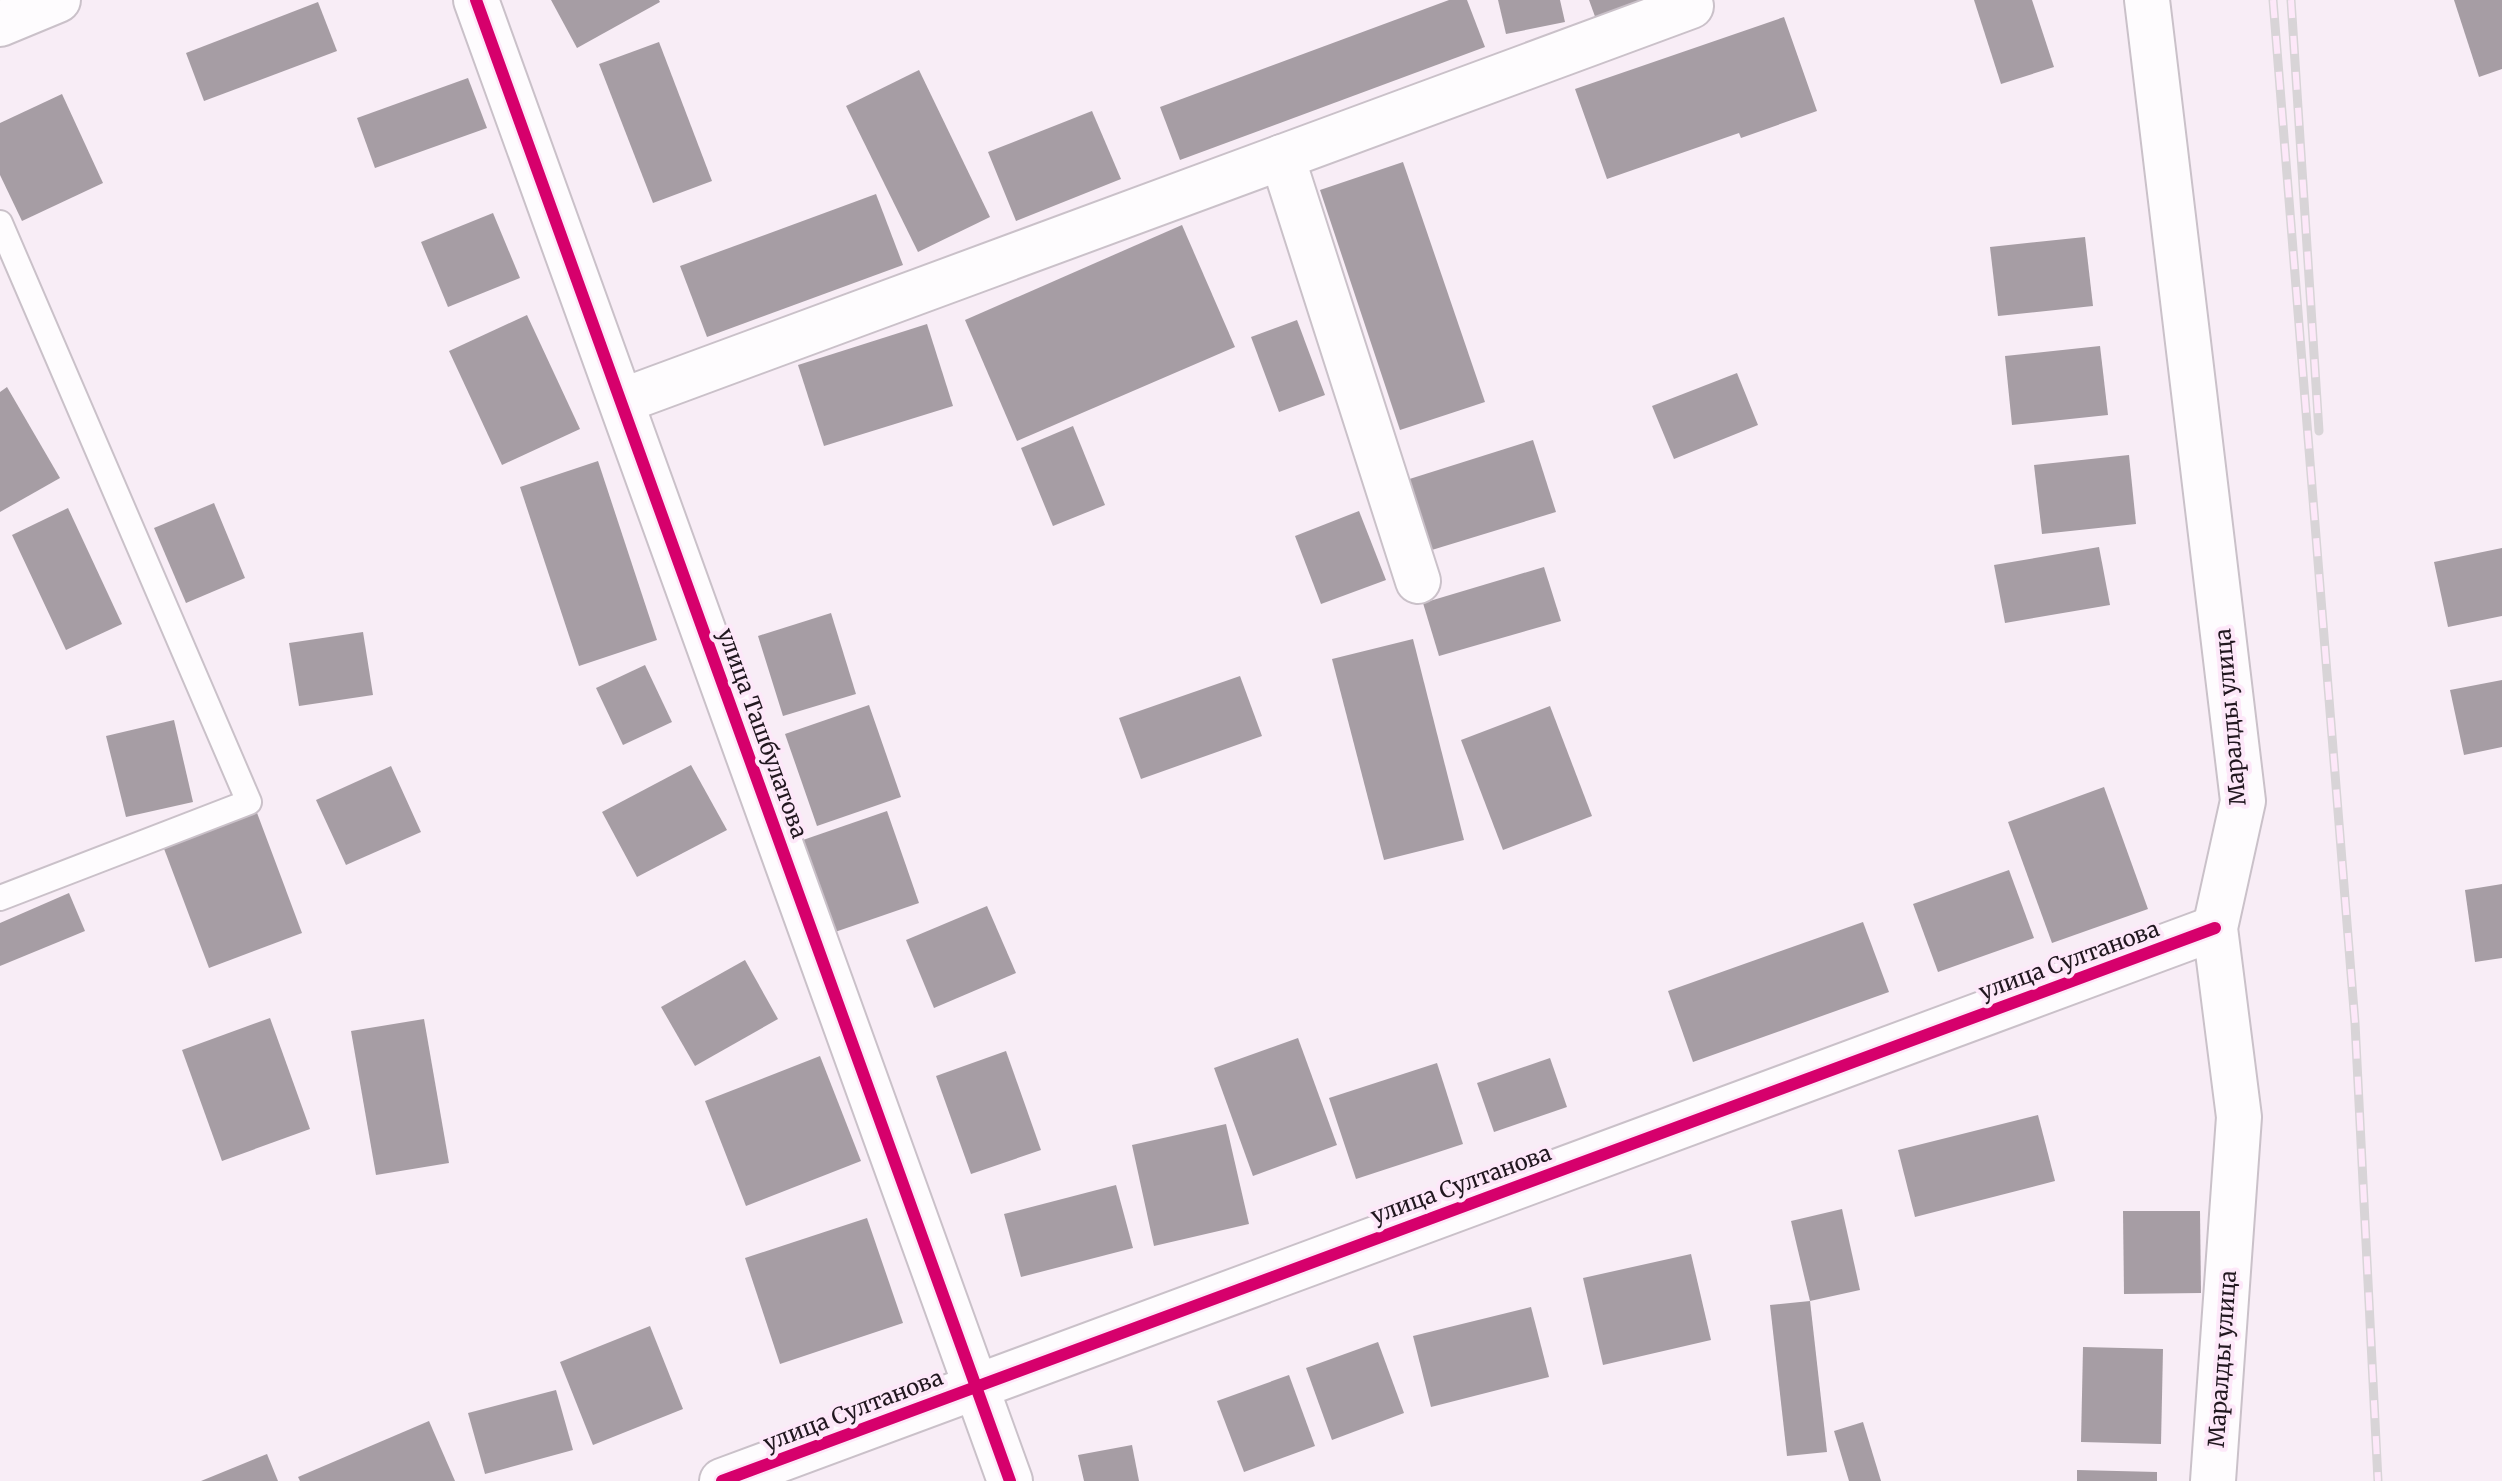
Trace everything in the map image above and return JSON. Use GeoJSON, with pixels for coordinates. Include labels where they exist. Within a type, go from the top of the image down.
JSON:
{"type":"FeatureCollection","features":[{"type":"Feature","properties":{"kind":"street"},"geometry":{"type":"LineString","coordinates":[[0,24],[58,0]]}},
{"type":"Feature","properties":{"kind":"street","name":"улица Ташбулатова"},"geometry":{"type":"LineString","coordinates":[[476,0],[1010,1481]]}},
{"type":"Feature","properties":{"kind":"street","name":"Маралды улица"},"geometry":{"type":"LineString","coordinates":[[2147,0],[2243,801],[2215,928],[2239,1117],[2213,1481]]}},
{"type":"Feature","properties":{"kind":"street"},"geometry":{"type":"LineString","coordinates":[[622,401],[1691,6]]}},
{"type":"Feature","properties":{"kind":"street"},"geometry":{"type":"LineString","coordinates":[[1282,157],[1418,581]]}},
{"type":"Feature","properties":{"kind":"street","name":"улица Султанова"},"geometry":{"type":"LineString","coordinates":[[722,1481],[2215,928]]}},
{"type":"Feature","properties":{"kind":"lane"},"geometry":{"type":"LineString","coordinates":[[0,223],[249,802],[0,898]]}},
{"type":"Feature","properties":{"kind":"building"},"geometry":{"type":"Polygon","coordinates":[[[551,0],[659,0],[660,2],[577,48],[551,0]]]}},
{"type":"Feature","properties":{"kind":"building"},"geometry":{"type":"Polygon","coordinates":[[[1449,0],[1467,0],[1485,47],[1180,160],[1160,107],[1449,0]]]}},
{"type":"Feature","properties":{"kind":"building"},"geometry":{"type":"Polygon","coordinates":[[[1498,0],[1560,0],[1565,22],[1506,34],[1498,0]]]}},
{"type":"Feature","properties":{"kind":"building"},"geometry":{"type":"Polygon","coordinates":[[[1589,0],[1653,0],[1597,22],[1589,0]]]}},
{"type":"Feature","properties":{"kind":"building"},"geometry":{"type":"Polygon","coordinates":[[[1974,0],[2032,0],[2054,67],[2001,84],[1974,0]]]}},
{"type":"Feature","properties":{"kind":"building"},"geometry":{"type":"Polygon","coordinates":[[[2454,0],[2502,0],[2502,69],[2479,77],[2454,0]]]}},
{"type":"Feature","properties":{"kind":"building"},"geometry":{"type":"Polygon","coordinates":[[[318,2],[337,51],[204,101],[186,53],[318,2]]]}},
{"type":"Feature","properties":{"kind":"building"},"geometry":{"type":"Polygon","coordinates":[[[1784,17],[1817,111],[1741,138],[1739,133],[1607,179],[1575,89],[1784,17]]]}},
{"type":"Feature","properties":{"kind":"building"},"geometry":{"type":"Polygon","coordinates":[[[659,42],[712,181],[653,203],[599,64],[659,42]]]}},
{"type":"Feature","properties":{"kind":"building"},"geometry":{"type":"Polygon","coordinates":[[[919,70],[990,217],[918,252],[846,106],[919,70]]]}},
{"type":"Feature","properties":{"kind":"building"},"geometry":{"type":"Polygon","coordinates":[[[468,78],[487,128],[375,168],[357,118],[468,78]]]}},
{"type":"Feature","properties":{"kind":"building"},"geometry":{"type":"Polygon","coordinates":[[[62,94],[103,183],[22,221],[0,175],[0,123],[62,94]]]}},
{"type":"Feature","properties":{"kind":"building"},"geometry":{"type":"Polygon","coordinates":[[[1092,111],[1121,179],[1016,221],[988,152],[1092,111]]]}},
{"type":"Feature","properties":{"kind":"building"},"geometry":{"type":"Polygon","coordinates":[[[1403,162],[1485,402],[1400,430],[1320,190],[1403,162]]]}},
{"type":"Feature","properties":{"kind":"building"},"geometry":{"type":"Polygon","coordinates":[[[876,194],[903,265],[707,337],[680,266],[876,194]]]}},
{"type":"Feature","properties":{"kind":"building"},"geometry":{"type":"Polygon","coordinates":[[[493,213],[520,278],[448,307],[421,242],[493,213]]]}},
{"type":"Feature","properties":{"kind":"building"},"geometry":{"type":"Polygon","coordinates":[[[1182,225],[1235,347],[1017,441],[965,320],[1182,225]]]}},
{"type":"Feature","properties":{"kind":"building"},"geometry":{"type":"Polygon","coordinates":[[[2085,237],[2093,306],[1998,316],[1990,247],[2085,237]]]}},
{"type":"Feature","properties":{"kind":"building"},"geometry":{"type":"Polygon","coordinates":[[[527,315],[580,429],[502,465],[449,351],[527,315]]]}},
{"type":"Feature","properties":{"kind":"building"},"geometry":{"type":"Polygon","coordinates":[[[1297,320],[1325,395],[1279,412],[1251,337],[1297,320]]]}},
{"type":"Feature","properties":{"kind":"building"},"geometry":{"type":"Polygon","coordinates":[[[927,324],[953,406],[824,446],[798,365],[927,324]]]}},
{"type":"Feature","properties":{"kind":"building"},"geometry":{"type":"Polygon","coordinates":[[[2100,346],[2108,415],[2012,425],[2005,356],[2100,346]]]}},
{"type":"Feature","properties":{"kind":"building"},"geometry":{"type":"Polygon","coordinates":[[[1737,373],[1758,425],[1674,459],[1652,406],[1737,373]]]}},
{"type":"Feature","properties":{"kind":"building"},"geometry":{"type":"Polygon","coordinates":[[[7,387],[60,478],[0,512],[0,392],[7,387]]]}},
{"type":"Feature","properties":{"kind":"building"},"geometry":{"type":"Polygon","coordinates":[[[1073,426],[1105,505],[1053,526],[1021,448],[1073,426]]]}},
{"type":"Feature","properties":{"kind":"building"},"geometry":{"type":"Polygon","coordinates":[[[1533,440],[1556,512],[1422,553],[1400,482],[1533,440]]]}},
{"type":"Feature","properties":{"kind":"building"},"geometry":{"type":"Polygon","coordinates":[[[2129,455],[2136,524],[2042,534],[2034,465],[2129,455]]]}},
{"type":"Feature","properties":{"kind":"building"},"geometry":{"type":"Polygon","coordinates":[[[598,461],[657,640],[579,666],[520,487],[598,461]]]}},
{"type":"Feature","properties":{"kind":"building"},"geometry":{"type":"Polygon","coordinates":[[[214,503],[245,578],[186,603],[154,528],[214,503]]]}},
{"type":"Feature","properties":{"kind":"building"},"geometry":{"type":"Polygon","coordinates":[[[68,508],[122,624],[66,650],[12,535],[68,508]]]}},
{"type":"Feature","properties":{"kind":"building"},"geometry":{"type":"Polygon","coordinates":[[[1359,511],[1386,580],[1321,604],[1295,536],[1359,511]]]}},
{"type":"Feature","properties":{"kind":"building"},"geometry":{"type":"Polygon","coordinates":[[[2099,547],[2110,605],[2005,623],[1994,565],[2099,547]]]}},
{"type":"Feature","properties":{"kind":"building"},"geometry":{"type":"Polygon","coordinates":[[[2502,548],[2502,616],[2448,627],[2434,562],[2502,548]]]}},
{"type":"Feature","properties":{"kind":"building"},"geometry":{"type":"Polygon","coordinates":[[[1544,567],[1561,621],[1439,656],[1423,603],[1544,567]]]}},
{"type":"Feature","properties":{"kind":"building"},"geometry":{"type":"Polygon","coordinates":[[[831,613],[856,694],[783,716],[758,636],[831,613]]]}},
{"type":"Feature","properties":{"kind":"building"},"geometry":{"type":"Polygon","coordinates":[[[363,632],[373,695],[299,706],[289,643],[363,632]]]}},
{"type":"Feature","properties":{"kind":"building"},"geometry":{"type":"Polygon","coordinates":[[[1413,639],[1464,840],[1384,860],[1332,659],[1413,639]]]}},
{"type":"Feature","properties":{"kind":"building"},"geometry":{"type":"Polygon","coordinates":[[[645,665],[672,722],[623,745],[596,688],[645,665]]]}},
{"type":"Feature","properties":{"kind":"building"},"geometry":{"type":"Polygon","coordinates":[[[1240,676],[1262,736],[1141,779],[1119,718],[1240,676]]]}},
{"type":"Feature","properties":{"kind":"building"},"geometry":{"type":"Polygon","coordinates":[[[2502,680],[2502,747],[2464,755],[2450,690],[2502,680]]]}},
{"type":"Feature","properties":{"kind":"building"},"geometry":{"type":"Polygon","coordinates":[[[869,705],[901,797],[817,826],[785,734],[869,705]]]}},
{"type":"Feature","properties":{"kind":"building"},"geometry":{"type":"Polygon","coordinates":[[[1550,706],[1592,816],[1503,850],[1461,740],[1550,706]]]}},
{"type":"Feature","properties":{"kind":"building"},"geometry":{"type":"Polygon","coordinates":[[[174,720],[193,802],[126,817],[106,736],[174,720]]]}},
{"type":"Feature","properties":{"kind":"building"},"geometry":{"type":"Polygon","coordinates":[[[691,765],[727,830],[637,877],[602,812],[691,765]]]}},
{"type":"Feature","properties":{"kind":"building"},"geometry":{"type":"Polygon","coordinates":[[[391,766],[421,832],[346,865],[316,800],[391,766]]]}},
{"type":"Feature","properties":{"kind":"building"},"geometry":{"type":"Polygon","coordinates":[[[2104,787],[2148,909],[2052,943],[2008,822],[2104,787]]]}},
{"type":"Feature","properties":{"kind":"building"},"geometry":{"type":"Polygon","coordinates":[[[253,802],[302,933],[209,968],[160,838],[253,802]]]}},
{"type":"Feature","properties":{"kind":"building"},"geometry":{"type":"Polygon","coordinates":[[[887,811],[919,903],[835,932],[803,840],[887,811]]]}},
{"type":"Feature","properties":{"kind":"building"},"geometry":{"type":"Polygon","coordinates":[[[2009,870],[2034,938],[1938,972],[1913,904],[2009,870]]]}},
{"type":"Feature","properties":{"kind":"building"},"geometry":{"type":"Polygon","coordinates":[[[2502,884],[2502,958],[2475,962],[2465,890],[2502,884]]]}},
{"type":"Feature","properties":{"kind":"building"},"geometry":{"type":"Polygon","coordinates":[[[69,893],[85,931],[0,966],[0,923],[69,893]]]}},
{"type":"Feature","properties":{"kind":"building"},"geometry":{"type":"Polygon","coordinates":[[[987,906],[1016,973],[934,1008],[906,940],[987,906]]]}},
{"type":"Feature","properties":{"kind":"building"},"geometry":{"type":"Polygon","coordinates":[[[1863,922],[1889,992],[1693,1062],[1668,991],[1863,922]]]}},
{"type":"Feature","properties":{"kind":"building"},"geometry":{"type":"Polygon","coordinates":[[[745,960],[778,1019],[695,1066],[661,1007],[745,960]]]}},
{"type":"Feature","properties":{"kind":"building"},"geometry":{"type":"Polygon","coordinates":[[[270,1018],[310,1129],[222,1161],[182,1050],[270,1018]]]}},
{"type":"Feature","properties":{"kind":"building"},"geometry":{"type":"Polygon","coordinates":[[[424,1019],[449,1163],[376,1175],[351,1031],[424,1019]]]}},
{"type":"Feature","properties":{"kind":"building"},"geometry":{"type":"Polygon","coordinates":[[[1298,1038],[1337,1145],[1253,1176],[1214,1068],[1298,1038]]]}},
{"type":"Feature","properties":{"kind":"building"},"geometry":{"type":"Polygon","coordinates":[[[1006,1051],[1041,1150],[971,1174],[936,1076],[1006,1051]]]}},
{"type":"Feature","properties":{"kind":"building"},"geometry":{"type":"Polygon","coordinates":[[[820,1056],[861,1161],[746,1206],[705,1101],[820,1056]]]}},
{"type":"Feature","properties":{"kind":"building"},"geometry":{"type":"Polygon","coordinates":[[[1550,1058],[1567,1107],[1494,1132],[1477,1083],[1550,1058]]]}},
{"type":"Feature","properties":{"kind":"building"},"geometry":{"type":"Polygon","coordinates":[[[1437,1063],[1463,1144],[1356,1179],[1329,1098],[1437,1063]]]}},
{"type":"Feature","properties":{"kind":"building"},"geometry":{"type":"Polygon","coordinates":[[[2038,1115],[2055,1181],[1915,1217],[1898,1150],[2038,1115]]]}},
{"type":"Feature","properties":{"kind":"building"},"geometry":{"type":"Polygon","coordinates":[[[1226,1124],[1249,1224],[1154,1246],[1132,1145],[1226,1124]]]}},
{"type":"Feature","properties":{"kind":"building"},"geometry":{"type":"Polygon","coordinates":[[[1116,1185],[1133,1248],[1021,1277],[1004,1214],[1116,1185]]]}},
{"type":"Feature","properties":{"kind":"building"},"geometry":{"type":"Polygon","coordinates":[[[1842,1209],[1860,1290],[1810,1301],[1791,1221],[1842,1209]]]}},
{"type":"Feature","properties":{"kind":"building"},"geometry":{"type":"Polygon","coordinates":[[[2123,1211],[2200,1211],[2201,1293],[2124,1294],[2123,1211]]]}},
{"type":"Feature","properties":{"kind":"building"},"geometry":{"type":"Polygon","coordinates":[[[867,1218],[903,1323],[780,1364],[745,1258],[867,1218]]]}},
{"type":"Feature","properties":{"kind":"building"},"geometry":{"type":"Polygon","coordinates":[[[1691,1254],[1711,1340],[1603,1365],[1583,1278],[1691,1254]]]}},
{"type":"Feature","properties":{"kind":"building"},"geometry":{"type":"Polygon","coordinates":[[[1810,1301],[1827,1452],[1787,1456],[1770,1305],[1810,1301]]]}},
{"type":"Feature","properties":{"kind":"building"},"geometry":{"type":"Polygon","coordinates":[[[1531,1307],[1549,1377],[1431,1407],[1413,1336],[1531,1307]]]}},
{"type":"Feature","properties":{"kind":"building"},"geometry":{"type":"Polygon","coordinates":[[[650,1326],[683,1409],[593,1445],[560,1362],[650,1326]]]}},
{"type":"Feature","properties":{"kind":"building"},"geometry":{"type":"Polygon","coordinates":[[[1378,1342],[1404,1413],[1332,1440],[1306,1368],[1378,1342]]]}},
{"type":"Feature","properties":{"kind":"building"},"geometry":{"type":"Polygon","coordinates":[[[2083,1347],[2163,1349],[2161,1444],[2081,1442],[2083,1347]]]}},
{"type":"Feature","properties":{"kind":"building"},"geometry":{"type":"Polygon","coordinates":[[[1289,1375],[1315,1446],[1244,1472],[1217,1401],[1289,1375]]]}},
{"type":"Feature","properties":{"kind":"building"},"geometry":{"type":"Polygon","coordinates":[[[556,1390],[573,1450],[485,1474],[468,1413],[556,1390]]]}},
{"type":"Feature","properties":{"kind":"building"},"geometry":{"type":"Polygon","coordinates":[[[429,1421],[455,1481],[300,1481],[298,1477],[429,1421]]]}},
{"type":"Feature","properties":{"kind":"building"},"geometry":{"type":"Polygon","coordinates":[[[1863,1422],[1881,1481],[1849,1481],[1834,1431],[1863,1422]]]}},
{"type":"Feature","properties":{"kind":"building"},"geometry":{"type":"Polygon","coordinates":[[[1132,1445],[1139,1481],[1084,1481],[1078,1455],[1132,1445]]]}},
{"type":"Feature","properties":{"kind":"building"},"geometry":{"type":"Polygon","coordinates":[[[267,1454],[278,1481],[201,1481],[267,1454]]]}},
{"type":"Feature","properties":{"kind":"building"},"geometry":{"type":"Polygon","coordinates":[[[2077,1470],[2157,1472],[2157,1481],[2077,1481],[2077,1470]]]}},
{"type":"Feature","properties":{"kind":"railway"},"geometry":{"type":"LineString","coordinates":[[2273,0],[2355,1023],[2378,1481]]}},
{"type":"Feature","properties":{"kind":"railway"},"geometry":{"type":"LineString","coordinates":[[2291,0],[2319,431]]}},
{"type":"Feature","properties":{"kind":"cycle path"},"geometry":{"type":"LineString","coordinates":[[476,0],[1010,1481]]}},
{"type":"Feature","properties":{"kind":"cycle path"},"geometry":{"type":"LineString","coordinates":[[722,1481],[2215,928]]}}]}
